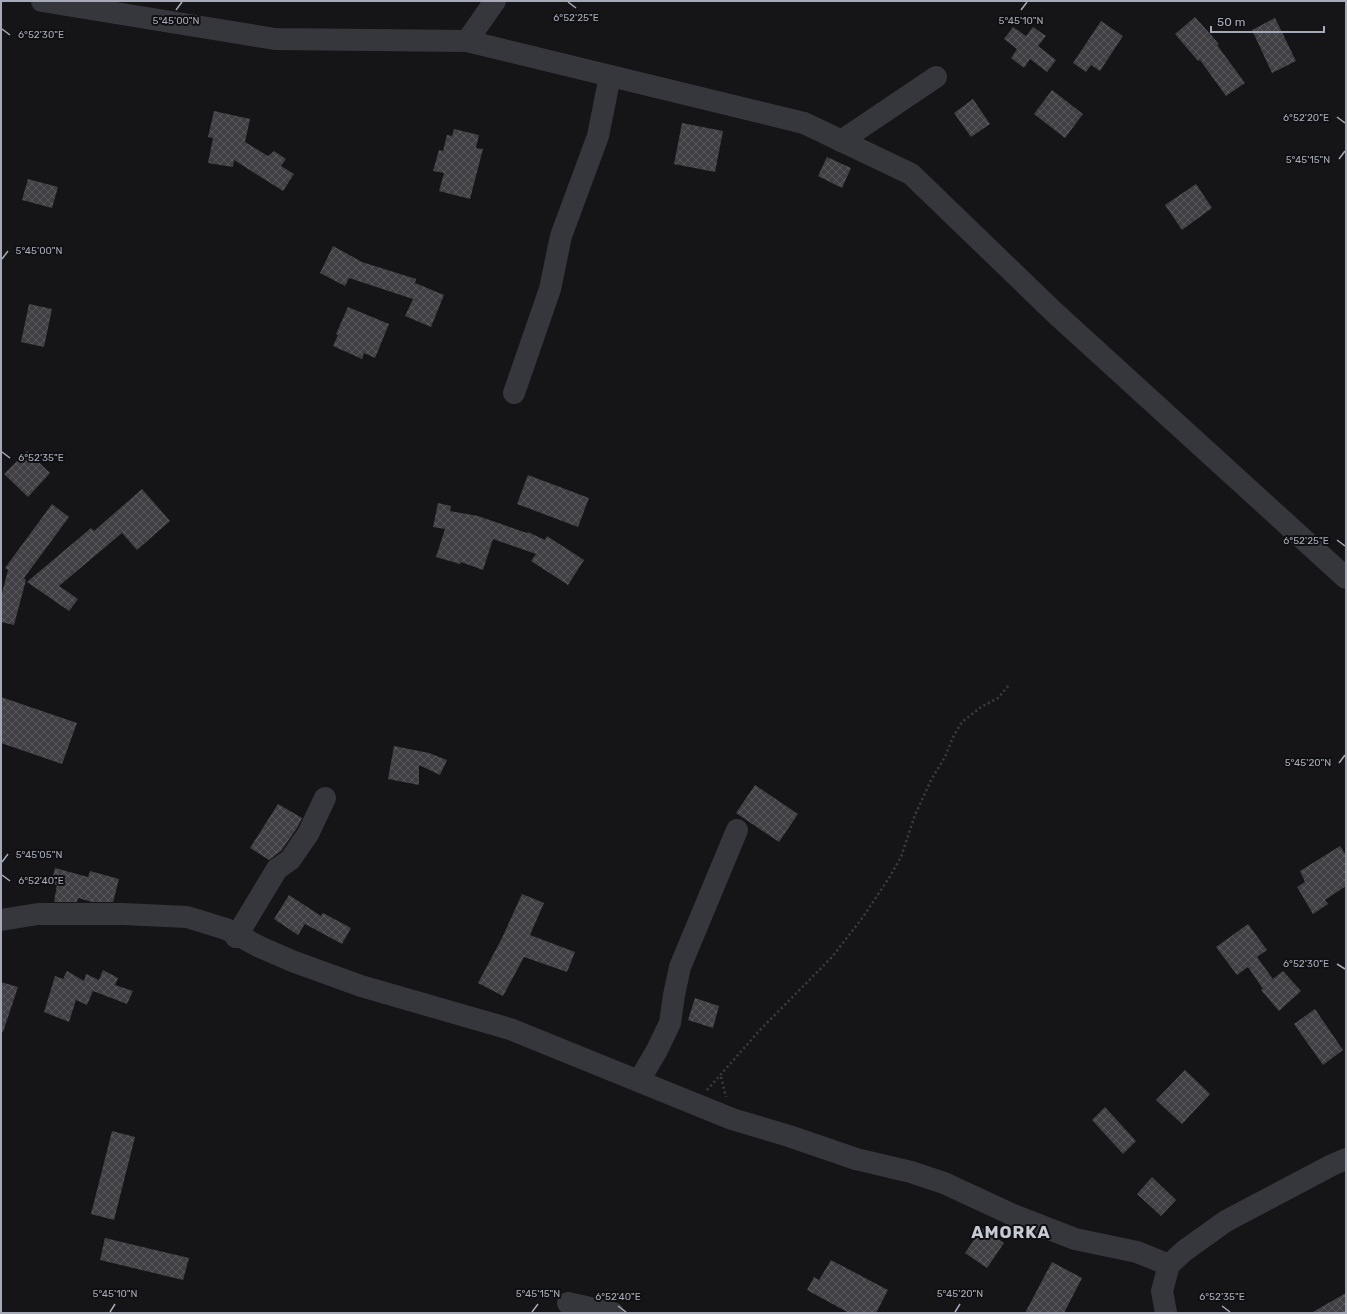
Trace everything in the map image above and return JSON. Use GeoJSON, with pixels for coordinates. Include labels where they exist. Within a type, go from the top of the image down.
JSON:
{"type":"FeatureCollection","features":[{"type":"Feature","properties":{"kind":"street"},"geometry":{"type":"LineString","coordinates":[[42,1],[275,39],[468,41],[804,123],[911,174],[1055,313],[1346,578]]}},
{"type":"Feature","properties":{"kind":"street"},"geometry":{"type":"LineString","coordinates":[[468,41],[495,1]]}},
{"type":"Feature","properties":{"kind":"street"},"geometry":{"type":"LineString","coordinates":[[514,393],[550,289],[561,236],[598,136],[610,76]]}},
{"type":"Feature","properties":{"kind":"street"},"geometry":{"type":"LineString","coordinates":[[842,141],[936,77]]}},
{"type":"Feature","properties":{"kind":"street"},"geometry":{"type":"LineString","coordinates":[[237,936],[277,869],[290,860],[308,834],[325,798]]}},
{"type":"Feature","properties":{"kind":"street"},"geometry":{"type":"LineString","coordinates":[[639,1081],[657,1050],[670,1023],[680,967],[737,830]]}},
{"type":"Feature","properties":{"kind":"street"},"geometry":{"type":"LineString","coordinates":[[1,920],[38,914],[123,914],[187,917],[226,929],[237,936],[292,961],[354,984],[510,1029],[732,1120],[789,1136],[856,1159],[911,1172],[944,1182],[1011,1214],[1075,1239],[1137,1252],[1169,1265]]}},
{"type":"Feature","properties":{"kind":"street"},"geometry":{"type":"LineString","coordinates":[[1166,1313],[1162,1291],[1169,1265],[1184,1250],[1226,1221],[1332,1164],[1346,1159]]}},
{"type":"Feature","properties":{"kind":"street"},"geometry":{"type":"LineString","coordinates":[[568,1303],[613,1313]]}},
{"type":"Feature","properties":{"kind":"path"},"geometry":{"type":"LineString","coordinates":[[693,1103],[721,1076],[760,1030],[832,957],[863,917],[901,857],[915,815],[931,780],[962,722],[981,707],[998,698],[1010,684]]}},
{"type":"Feature","properties":{"kind":"building"},"geometry":{"type":"Polygon","coordinates":[[[1195,17],[1219,44],[1217,45],[1245,83],[1226,96],[1200,60],[1198,61],[1175,34],[1195,17]]]}},
{"type":"Feature","properties":{"kind":"building"},"geometry":{"type":"Polygon","coordinates":[[[1275,18],[1296,61],[1272,73],[1252,30],[1275,18]]]}},
{"type":"Feature","properties":{"kind":"building"},"geometry":{"type":"Polygon","coordinates":[[[1101,21],[1123,36],[1100,71],[1091,65],[1086,72],[1073,63],[1101,21]]]}},
{"type":"Feature","properties":{"kind":"building"},"geometry":{"type":"Polygon","coordinates":[[[1013,27],[1026,36],[1033,27],[1046,36],[1038,46],[1056,60],[1047,72],[1030,59],[1024,68],[1011,58],[1017,49],[1004,39],[1013,27]]]}},
{"type":"Feature","properties":{"kind":"building"},"geometry":{"type":"Polygon","coordinates":[[[1052,90],[1083,114],[1065,138],[1034,114],[1052,90]]]}},
{"type":"Feature","properties":{"kind":"building"},"geometry":{"type":"Polygon","coordinates":[[[973,99],[990,124],[971,137],[954,113],[973,99]]]}},
{"type":"Feature","properties":{"kind":"building"},"geometry":{"type":"Polygon","coordinates":[[[214,111],[250,119],[245,142],[268,156],[274,151],[286,159],[281,166],[294,174],[283,191],[234,160],[233,167],[208,163],[213,138],[208,137],[214,111]]]}},
{"type":"Feature","properties":{"kind":"building"},"geometry":{"type":"Polygon","coordinates":[[[682,123],[723,131],[715,172],[674,164],[682,123]]]}},
{"type":"Feature","properties":{"kind":"building"},"geometry":{"type":"Polygon","coordinates":[[[454,129],[479,135],[476,148],[483,149],[470,199],[439,191],[444,173],[433,171],[439,150],[443,151],[447,135],[452,136],[454,129]]]}},
{"type":"Feature","properties":{"kind":"building"},"geometry":{"type":"Polygon","coordinates":[[[827,157],[851,168],[842,188],[818,176],[827,157]]]}},
{"type":"Feature","properties":{"kind":"building"},"geometry":{"type":"Polygon","coordinates":[[[28,179],[58,187],[52,208],[22,200],[28,179]]]}},
{"type":"Feature","properties":{"kind":"building"},"geometry":{"type":"Polygon","coordinates":[[[1196,184],[1212,208],[1182,230],[1165,205],[1196,184]]]}},
{"type":"Feature","properties":{"kind":"building"},"geometry":{"type":"Polygon","coordinates":[[[333,246],[362,262],[416,279],[415,283],[444,295],[431,327],[405,316],[413,299],[349,278],[345,286],[320,273],[333,246]]]}},
{"type":"Feature","properties":{"kind":"building"},"geometry":{"type":"Polygon","coordinates":[[[29,304],[52,309],[44,347],[21,342],[29,304]]]}},
{"type":"Feature","properties":{"kind":"building"},"geometry":{"type":"Polygon","coordinates":[[[348,307],[389,324],[375,358],[364,353],[362,359],[333,346],[338,335],[336,334],[348,307]]]}},
{"type":"Feature","properties":{"kind":"building"},"geometry":{"type":"Polygon","coordinates":[[[27,451],[50,473],[28,497],[4,474],[27,451]]]}},
{"type":"Feature","properties":{"kind":"building"},"geometry":{"type":"Polygon","coordinates":[[[528,475],[589,498],[578,527],[517,504],[528,475]]]}},
{"type":"Feature","properties":{"kind":"building"},"geometry":{"type":"Polygon","coordinates":[[[142,489],[170,521],[137,550],[122,533],[59,586],[78,599],[69,611],[27,582],[91,528],[94,531],[142,489]]]}},
{"type":"Feature","properties":{"kind":"building"},"geometry":{"type":"Polygon","coordinates":[[[438,503],[451,506],[450,511],[478,516],[527,533],[528,532],[545,540],[547,536],[584,560],[568,585],[531,561],[536,554],[493,539],[483,570],[461,562],[460,564],[436,557],[445,529],[433,527],[438,503]]]}},
{"type":"Feature","properties":{"kind":"building"},"geometry":{"type":"Polygon","coordinates":[[[52,504],[69,517],[24,578],[26,580],[14,625],[1,622],[1,597],[8,570],[5,568],[52,504]]]}},
{"type":"Feature","properties":{"kind":"building"},"geometry":{"type":"Polygon","coordinates":[[[1,697],[77,723],[62,764],[1,743],[1,697]]]}},
{"type":"Feature","properties":{"kind":"building"},"geometry":{"type":"Polygon","coordinates":[[[394,746],[429,753],[447,760],[440,775],[419,765],[419,785],[388,779],[394,746]]]}},
{"type":"Feature","properties":{"kind":"building"},"geometry":{"type":"Polygon","coordinates":[[[755,785],[798,814],[779,842],[736,813],[755,785]]]}},
{"type":"Feature","properties":{"kind":"building"},"geometry":{"type":"Polygon","coordinates":[[[278,804],[302,818],[281,851],[269,860],[250,848],[278,804]]]}},
{"type":"Feature","properties":{"kind":"building"},"geometry":{"type":"Polygon","coordinates":[[[1340,846],[1346,855],[1346,886],[1325,900],[1328,904],[1313,914],[1297,887],[1305,882],[1300,871],[1340,846]]]}},
{"type":"Feature","properties":{"kind":"building"},"geometry":{"type":"Polygon","coordinates":[[[55,868],[88,877],[90,871],[119,879],[113,902],[92,902],[78,898],[77,902],[54,902],[57,885],[51,884],[55,868]]]}},
{"type":"Feature","properties":{"kind":"building"},"geometry":{"type":"Polygon","coordinates":[[[522,894],[544,903],[530,935],[575,952],[567,972],[524,957],[503,996],[478,983],[502,938],[522,894]]]}},
{"type":"Feature","properties":{"kind":"building"},"geometry":{"type":"Polygon","coordinates":[[[289,895],[321,916],[323,913],[351,928],[342,944],[305,924],[298,935],[274,919],[289,895]]]}},
{"type":"Feature","properties":{"kind":"building"},"geometry":{"type":"Polygon","coordinates":[[[1248,924],[1267,950],[1257,957],[1273,979],[1283,971],[1301,991],[1279,1011],[1261,990],[1263,989],[1248,967],[1237,975],[1216,947],[1248,924]]]}},
{"type":"Feature","properties":{"kind":"building"},"geometry":{"type":"Polygon","coordinates":[[[103,970],[118,978],[115,985],[133,991],[127,1004],[93,991],[87,1005],[76,1000],[69,1022],[44,1012],[55,976],[63,979],[67,971],[84,981],[86,974],[99,980],[103,970]]]}},
{"type":"Feature","properties":{"kind":"building"},"geometry":{"type":"Polygon","coordinates":[[[1,982],[18,987],[3,1032],[1,1032],[1,982]]]}},
{"type":"Feature","properties":{"kind":"building"},"geometry":{"type":"Polygon","coordinates":[[[695,998],[719,1006],[713,1028],[688,1020],[695,998]]]}},
{"type":"Feature","properties":{"kind":"building"},"geometry":{"type":"Polygon","coordinates":[[[1315,1009],[1343,1050],[1323,1065],[1294,1024],[1315,1009]]]}},
{"type":"Feature","properties":{"kind":"building"},"geometry":{"type":"Polygon","coordinates":[[[1185,1070],[1210,1094],[1182,1124],[1156,1100],[1185,1070]]]}},
{"type":"Feature","properties":{"kind":"building"},"geometry":{"type":"Polygon","coordinates":[[[1105,1107],[1136,1141],[1123,1154],[1092,1120],[1105,1107]]]}},
{"type":"Feature","properties":{"kind":"building"},"geometry":{"type":"Polygon","coordinates":[[[112,1131],[135,1137],[114,1220],[91,1214],[112,1131]]]}},
{"type":"Feature","properties":{"kind":"building"},"geometry":{"type":"Polygon","coordinates":[[[1152,1177],[1176,1200],[1161,1216],[1137,1194],[1152,1177]]]}},
{"type":"Feature","properties":{"kind":"building"},"geometry":{"type":"Polygon","coordinates":[[[982,1228],[1004,1243],[987,1268],[965,1253],[982,1228]]]}},
{"type":"Feature","properties":{"kind":"building"},"geometry":{"type":"Polygon","coordinates":[[[105,1238],[189,1258],[183,1280],[100,1260],[105,1238]]]}},
{"type":"Feature","properties":{"kind":"building"},"geometry":{"type":"Polygon","coordinates":[[[831,1260],[888,1290],[876,1313],[849,1313],[807,1290],[814,1277],[819,1280],[831,1260]]]}},
{"type":"Feature","properties":{"kind":"building"},"geometry":{"type":"Polygon","coordinates":[[[1052,1262],[1082,1278],[1064,1313],[1025,1313],[1052,1262]]]}},
{"type":"Feature","properties":{"kind":"building"},"geometry":{"type":"Polygon","coordinates":[[[1346,1293],[1346,1313],[1311,1313],[1346,1293]]]}},
{"type":"Feature","properties":{"kind":"district","name":"AMORKA"},"geometry":{"type":"Point","coordinates":[1011,1232]}}]}
